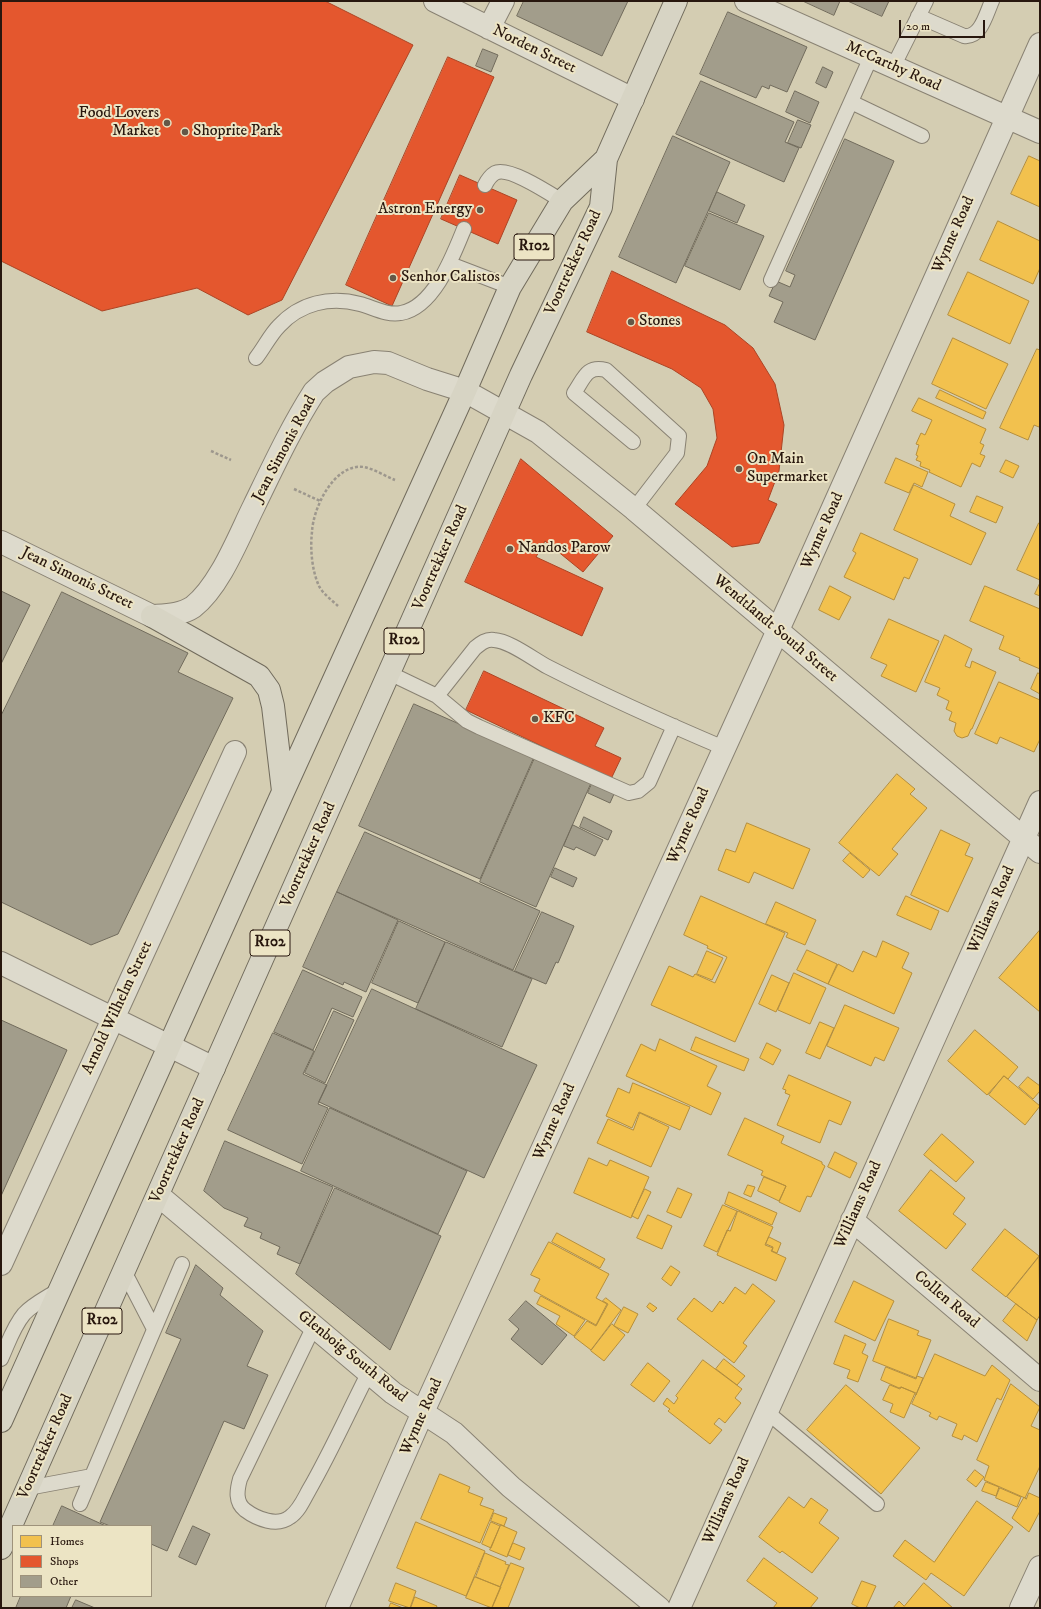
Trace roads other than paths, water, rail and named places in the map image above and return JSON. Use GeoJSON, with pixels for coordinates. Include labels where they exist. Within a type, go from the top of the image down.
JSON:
{"type":"FeatureCollection","features":[{"type":"Feature","properties":{"kind":"main road","name":"Voortrekker Road"},"geometry":{"type":"LineString","coordinates":[[1,1548],[521,375],[601,207],[606,159],[676,1]]}},
{"type":"Feature","properties":{"kind":"main road","name":"Voortrekker Road"},"geometry":{"type":"LineString","coordinates":[[1,1421],[283,792],[465,391],[510,287],[562,201],[606,159]]}},
{"type":"Feature","properties":{"kind":"main road"},"geometry":{"type":"LineString","coordinates":[[152,616],[259,676],[269,690],[273,706],[283,792]]}},
{"type":"Feature","properties":{"kind":"street","name":"Norden Street"},"geometry":{"type":"LineString","coordinates":[[435,1],[633,99]]}},
{"type":"Feature","properties":{"kind":"street"},"geometry":{"type":"LineString","coordinates":[[489,28],[503,1]]}},
{"type":"Feature","properties":{"kind":"street","name":"McCarthy Road"},"geometry":{"type":"LineString","coordinates":[[746,1],[1040,132]]}},
{"type":"Feature","properties":{"kind":"street","name":"Wynne Road"},"geometry":{"type":"LineString","coordinates":[[336,1608],[1040,44]]}},
{"type":"Feature","properties":{"kind":"street","name":"Jean Simonis Road"},"geometry":{"type":"LineString","coordinates":[[152,616],[179,614],[192,607],[203,597],[226,564],[299,417],[314,392],[325,382],[349,367],[374,362],[388,363],[428,379],[465,391],[505,413]]}},
{"type":"Feature","properties":{"kind":"street","name":"Wendtlandt South Street"},"geometry":{"type":"LineString","coordinates":[[505,413],[538,432],[634,509],[1032,846]]}},
{"type":"Feature","properties":{"kind":"street","name":"Jean Simonis Street"},"geometry":{"type":"LineString","coordinates":[[1,542],[152,616]]}},
{"type":"Feature","properties":{"kind":"street","name":"Arnold Wilhelm Street"},"geometry":{"type":"LineString","coordinates":[[3,1254],[114,1019],[235,752]]}},
{"type":"Feature","properties":{"kind":"street","name":"Williams Road"},"geometry":{"type":"LineString","coordinates":[[679,1608],[852,1220],[1032,846],[1040,802]]}},
{"type":"Feature","properties":{"kind":"street"},"geometry":{"type":"LineString","coordinates":[[1,963],[214,1068]]}},
{"type":"Feature","properties":{"kind":"street","name":"Glenboig South Road"},"geometry":{"type":"LineString","coordinates":[[158,1195],[393,1393],[454,1433],[510,1487],[659,1608]]}},
{"type":"Feature","properties":{"kind":"street","name":"Collen Road"},"geometry":{"type":"LineString","coordinates":[[852,1220],[1040,1380]]}},
{"type":"Feature","properties":{"kind":"street"},"geometry":{"type":"LineString","coordinates":[[1022,1608],[1040,1567]]}},
{"type":"Feature","properties":{"kind":"lane"},"geometry":{"type":"LineString","coordinates":[[893,67],[926,1]]}},
{"type":"Feature","properties":{"kind":"lane"},"geometry":{"type":"LineString","coordinates":[[918,16],[964,36],[971,36],[977,32],[992,1]]}},
{"type":"Feature","properties":{"kind":"lane"},"geometry":{"type":"LineString","coordinates":[[771,280],[871,58]]}},
{"type":"Feature","properties":{"kind":"lane"},"geometry":{"type":"LineString","coordinates":[[851,102],[922,136]]}},
{"type":"Feature","properties":{"kind":"lane"},"geometry":{"type":"LineString","coordinates":[[484,185],[496,173],[503,171],[513,174],[562,201]]}},
{"type":"Feature","properties":{"kind":"lane"},"geometry":{"type":"LineString","coordinates":[[256,358],[279,326],[292,315],[318,302],[335,300],[358,304],[392,314],[402,313],[411,309],[432,292],[450,264],[464,229]]}},
{"type":"Feature","properties":{"kind":"lane"},"geometry":{"type":"LineString","coordinates":[[450,264],[510,287]]}},
{"type":"Feature","properties":{"kind":"lane"},"geometry":{"type":"LineString","coordinates":[[633,442],[574,393],[589,370],[596,367],[606,370],[679,436],[677,453],[634,509]]}},
{"type":"Feature","properties":{"kind":"lane"},"geometry":{"type":"LineString","coordinates":[[437,696],[475,648],[483,642],[493,639],[674,726],[724,748]]}},
{"type":"Feature","properties":{"kind":"lane"},"geometry":{"type":"LineString","coordinates":[[389,673],[437,696],[467,721],[479,727],[630,793],[638,791],[649,782],[674,726]]}},
{"type":"Feature","properties":{"kind":"lane"},"geometry":{"type":"LineString","coordinates":[[80,1504],[182,1264]]}},
{"type":"Feature","properties":{"kind":"lane"},"geometry":{"type":"LineString","coordinates":[[124,1272],[154,1329]]}},
{"type":"Feature","properties":{"kind":"lane"},"geometry":{"type":"LineString","coordinates":[[1,1359],[15,1327],[24,1315],[34,1306],[61,1288]]}},
{"type":"Feature","properties":{"kind":"lane"},"geometry":{"type":"LineString","coordinates":[[314,1326],[240,1479],[236,1493],[242,1507],[252,1515],[262,1520],[280,1522],[290,1518],[297,1510],[318,1475],[369,1372]]}},
{"type":"Feature","properties":{"kind":"lane"},"geometry":{"type":"LineString","coordinates":[[767,1412],[877,1504]]}},
{"type":"Feature","properties":{"kind":"lane"},"geometry":{"type":"LineString","coordinates":[[28,1488],[92,1476]]}},
{"type":"Feature","properties":{"kind":"place","name":"Food Lovers Market"},"geometry":{"type":"Point","coordinates":[167,123]}},
{"type":"Feature","properties":{"kind":"place","name":"Shoprite Park"},"geometry":{"type":"Point","coordinates":[185,132]}},
{"type":"Feature","properties":{"kind":"place","name":"Astron Energy"},"geometry":{"type":"Point","coordinates":[480,210]}},
{"type":"Feature","properties":{"kind":"place","name":"Senhor Calistos"},"geometry":{"type":"Point","coordinates":[393,278]}},
{"type":"Feature","properties":{"kind":"place","name":"Stones"},"geometry":{"type":"Point","coordinates":[631,322]}},
{"type":"Feature","properties":{"kind":"place","name":"On Main Supermarket"},"geometry":{"type":"Point","coordinates":[739,469]}},
{"type":"Feature","properties":{"kind":"place","name":"Nandos Parow"},"geometry":{"type":"Point","coordinates":[510,549]}},
{"type":"Feature","properties":{"kind":"place","name":"KFC"},"geometry":{"type":"Point","coordinates":[535,719]}}]}
